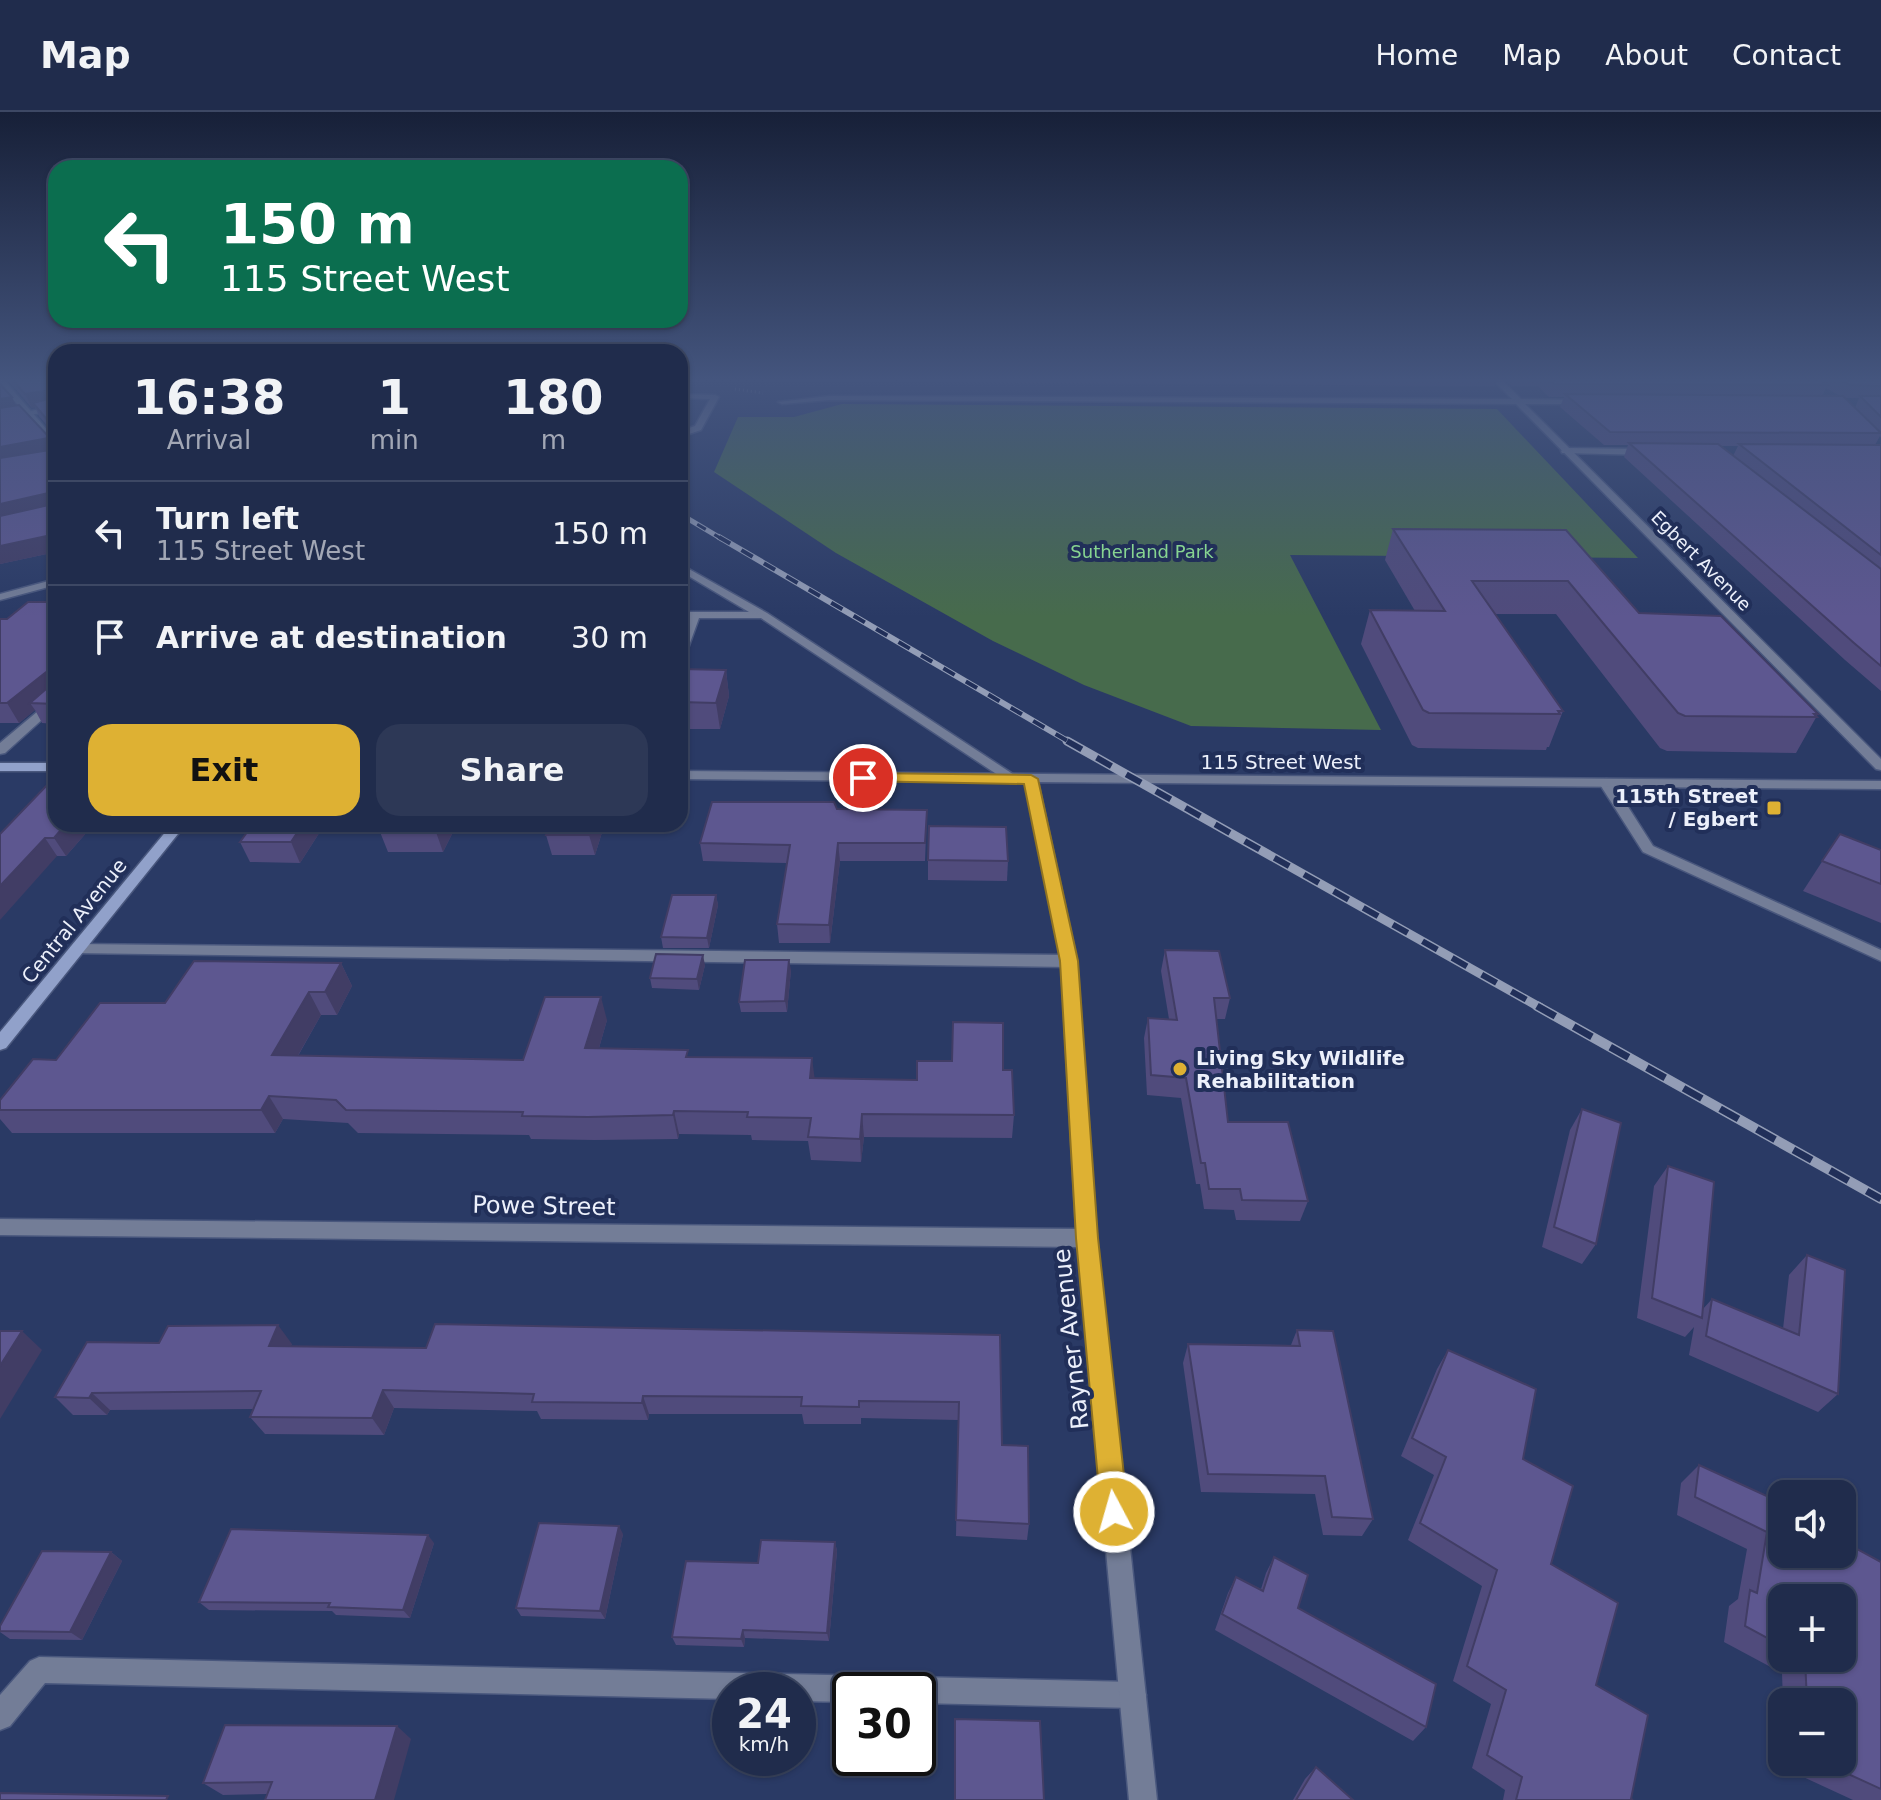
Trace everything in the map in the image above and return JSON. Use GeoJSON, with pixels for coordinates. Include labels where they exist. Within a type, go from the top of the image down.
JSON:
{"type":"FeatureCollection","features":[{"type":"Feature","properties":{"kind":"main road"},"geometry":{"type":"LineString","coordinates":[[0,767],[48,767]]}},
{"type":"Feature","properties":{"kind":"main road","name":"Central Avenue"},"geometry":{"type":"LineString","coordinates":[[0,1044],[173,832]]}},
{"type":"Feature","properties":{"kind":"street","name":"Egbert Avenue"},"geometry":{"type":"LineString","coordinates":[[1573,459],[1881,766]]}},
{"type":"Feature","properties":{"kind":"street"},"geometry":{"type":"LineString","coordinates":[[688,572],[763,615],[1023,780]]}},
{"type":"Feature","properties":{"kind":"street"},"geometry":{"type":"LineString","coordinates":[[0,597],[48,584]]}},
{"type":"Feature","properties":{"kind":"street"},"geometry":{"type":"LineString","coordinates":[[688,615],[763,615]]}},
{"type":"Feature","properties":{"kind":"street"},"geometry":{"type":"LineString","coordinates":[[688,633],[695,615]]}},
{"type":"Feature","properties":{"kind":"street"},"geometry":{"type":"LineString","coordinates":[[0,750],[48,707]]}},
{"type":"Feature","properties":{"kind":"street","name":"115 Street West"},"geometry":{"type":"LineString","coordinates":[[688,775],[1881,785]]}},
{"type":"Feature","properties":{"kind":"street","name":"Rayner Avenue"},"geometry":{"type":"LineString","coordinates":[[1023,780],[1069,961],[1087,1238],[1143,1800]]}},
{"type":"Feature","properties":{"kind":"street"},"geometry":{"type":"LineString","coordinates":[[1606,783],[1648,849],[1881,956]]}},
{"type":"Feature","properties":{"kind":"street"},"geometry":{"type":"LineString","coordinates":[[79,949],[1069,961]]}},
{"type":"Feature","properties":{"kind":"street","name":"Powe Street"},"geometry":{"type":"LineString","coordinates":[[0,1227],[1087,1238]]}},
{"type":"Feature","properties":{"kind":"street"},"geometry":{"type":"LineString","coordinates":[[0,1716],[39,1670],[1133,1695]]}},
{"type":"Feature","properties":{"kind":"green space","name":"Sutherland Park"},"geometry":{"type":"Polygon","coordinates":[[[720,459],[1544,459],[1638,558],[1290,555],[1381,730],[1191,726],[1084,685],[993,641],[836,553],[714,472],[720,459]]]}},
{"type":"Feature","properties":{"kind":"building"},"geometry":{"type":"Polygon","coordinates":[[[0,459],[48,459],[48,493],[0,504],[0,459]]]}},
{"type":"Feature","properties":{"kind":"building"},"geometry":{"type":"Polygon","coordinates":[[[1647,459],[1737,459],[1881,569],[1881,666],[1647,459]]]}},
{"type":"Feature","properties":{"kind":"building"},"geometry":{"type":"Polygon","coordinates":[[[1758,459],[1881,459],[1881,555],[1758,459]]]}},
{"type":"Feature","properties":{"kind":"building"},"geometry":{"type":"Polygon","coordinates":[[[48,505],[48,536],[0,546],[0,516],[48,505]]]}},
{"type":"Feature","properties":{"kind":"building"},"geometry":{"type":"Polygon","coordinates":[[[1393,529],[1566,530],[1639,613],[1721,616],[1818,714],[1814,714],[1817,717],[1685,716],[1678,713],[1568,581],[1472,581],[1563,711],[1558,711],[1560,714],[1429,713],[1423,710],[1370,610],[1445,611],[1393,529]]]}},
{"type":"Feature","properties":{"kind":"building"},"geometry":{"type":"Polygon","coordinates":[[[28,602],[48,602],[48,704],[30,703],[46,689],[45,673],[7,703],[0,703],[0,619],[7,619],[28,602]]]}},
{"type":"Feature","properties":{"kind":"building"},"geometry":{"type":"Polygon","coordinates":[[[688,669],[726,670],[716,703],[688,702],[688,669]]]}},
{"type":"Feature","properties":{"kind":"building"},"geometry":{"type":"Polygon","coordinates":[[[48,784],[48,832],[59,832],[54,838],[45,838],[0,886],[0,834],[48,784]]]}},
{"type":"Feature","properties":{"kind":"building"},"geometry":{"type":"Polygon","coordinates":[[[712,802],[834,802],[837,809],[927,810],[925,843],[838,843],[829,925],[777,924],[790,845],[700,843],[712,802]]]}},
{"type":"Feature","properties":{"kind":"building"},"geometry":{"type":"Polygon","coordinates":[[[929,826],[1006,827],[1008,861],[928,860],[929,826]]]}},
{"type":"Feature","properties":{"kind":"building"},"geometry":{"type":"Polygon","coordinates":[[[247,832],[298,832],[291,842],[240,842],[247,832]]]}},
{"type":"Feature","properties":{"kind":"building"},"geometry":{"type":"Polygon","coordinates":[[[547,832],[590,832],[589,835],[546,835],[547,832]]]}},
{"type":"Feature","properties":{"kind":"building"},"geometry":{"type":"Polygon","coordinates":[[[1840,834],[1881,850],[1881,884],[1822,861],[1840,834]]]}},
{"type":"Feature","properties":{"kind":"building"},"geometry":{"type":"Polygon","coordinates":[[[672,895],[716,895],[707,938],[661,937],[672,895]]]}},
{"type":"Feature","properties":{"kind":"building"},"geometry":{"type":"Polygon","coordinates":[[[1165,950],[1219,951],[1230,998],[1214,998],[1228,1122],[1288,1122],[1308,1201],[1242,1200],[1240,1189],[1209,1189],[1205,1163],[1201,1163],[1186,1078],[1151,1075],[1148,1018],[1177,1020],[1165,950]]]}},
{"type":"Feature","properties":{"kind":"building"},"geometry":{"type":"Polygon","coordinates":[[[656,954],[703,955],[697,979],[650,978],[656,954]]]}},
{"type":"Feature","properties":{"kind":"building"},"geometry":{"type":"Polygon","coordinates":[[[745,960],[789,960],[785,1001],[739,1002],[745,960]]]}},
{"type":"Feature","properties":{"kind":"building"},"geometry":{"type":"Polygon","coordinates":[[[194,961],[341,963],[325,992],[309,992],[272,1055],[523,1060],[545,997],[601,997],[585,1048],[688,1050],[686,1057],[812,1058],[810,1078],[917,1080],[917,1061],[952,1061],[953,1022],[1003,1023],[1003,1070],[1012,1070],[1014,1115],[862,1114],[860,1139],[808,1137],[811,1118],[747,1117],[748,1112],[522,1116],[523,1112],[346,1110],[336,1100],[269,1096],[261,1110],[0,1110],[0,1100],[33,1059],[56,1060],[100,1003],[165,1003],[194,961]]]}},
{"type":"Feature","properties":{"kind":"building"},"geometry":{"type":"Polygon","coordinates":[[[1582,1109],[1621,1123],[1596,1244],[1554,1227],[1582,1109]]]}},
{"type":"Feature","properties":{"kind":"building"},"geometry":{"type":"Polygon","coordinates":[[[1668,1166],[1714,1182],[1702,1318],[1652,1298],[1668,1166]]]}},
{"type":"Feature","properties":{"kind":"building"},"geometry":{"type":"Polygon","coordinates":[[[1807,1255],[1845,1270],[1838,1394],[1706,1336],[1712,1299],[1799,1335],[1807,1255]]]}},
{"type":"Feature","properties":{"kind":"building"},"geometry":{"type":"Polygon","coordinates":[[[435,1324],[1000,1335],[1002,1445],[1028,1446],[1029,1524],[956,1520],[959,1402],[859,1401],[859,1407],[801,1406],[802,1397],[643,1396],[642,1403],[532,1402],[534,1394],[383,1390],[372,1418],[250,1417],[261,1391],[92,1393],[89,1398],[55,1397],[87,1342],[159,1343],[168,1326],[278,1325],[269,1346],[426,1348],[435,1324]]]}},
{"type":"Feature","properties":{"kind":"building"},"geometry":{"type":"Polygon","coordinates":[[[1297,1330],[1333,1331],[1373,1519],[1332,1517],[1325,1476],[1208,1474],[1188,1344],[1300,1346],[1297,1330]]]}},
{"type":"Feature","properties":{"kind":"building"},"geometry":{"type":"Polygon","coordinates":[[[0,1331],[22,1331],[0,1366],[0,1331]]]}},
{"type":"Feature","properties":{"kind":"building"},"geometry":{"type":"Polygon","coordinates":[[[1448,1350],[1536,1389],[1523,1459],[1573,1486],[1551,1564],[1618,1603],[1596,1685],[1648,1715],[1633,1800],[1516,1800],[1522,1777],[1487,1755],[1506,1690],[1467,1666],[1497,1570],[1420,1523],[1446,1457],[1412,1438],[1448,1350]]]}},
{"type":"Feature","properties":{"kind":"building"},"geometry":{"type":"Polygon","coordinates":[[[1699,1465],[1768,1497],[1768,1568],[1856,1568],[1856,1549],[1881,1562],[1881,1789],[1853,1776],[1856,1776],[1856,1688],[1806,1688],[1806,1672],[1856,1672],[1856,1584],[1768,1584],[1768,1638],[1745,1626],[1750,1590],[1757,1593],[1767,1532],[1695,1497],[1699,1465]]]}},
{"type":"Feature","properties":{"kind":"building"},"geometry":{"type":"Polygon","coordinates":[[[539,1523],[619,1526],[600,1611],[516,1608],[539,1523]]]}},
{"type":"Feature","properties":{"kind":"building"},"geometry":{"type":"Polygon","coordinates":[[[231,1529],[428,1535],[403,1610],[328,1607],[330,1603],[199,1602],[231,1529]]]}},
{"type":"Feature","properties":{"kind":"building"},"geometry":{"type":"Polygon","coordinates":[[[761,1540],[835,1542],[827,1633],[743,1630],[741,1639],[672,1637],[686,1561],[758,1563],[761,1540]]]}},
{"type":"Feature","properties":{"kind":"building"},"geometry":{"type":"Polygon","coordinates":[[[42,1551],[111,1552],[70,1632],[0,1631],[0,1626],[42,1551]]]}},
{"type":"Feature","properties":{"kind":"building"},"geometry":{"type":"Polygon","coordinates":[[[1274,1557],[1308,1575],[1298,1608],[1436,1684],[1426,1727],[1222,1614],[1236,1577],[1263,1591],[1274,1557]]]}},
{"type":"Feature","properties":{"kind":"building"},"geometry":{"type":"Polygon","coordinates":[[[955,1719],[1040,1721],[1044,1800],[955,1800],[955,1719]]]}},
{"type":"Feature","properties":{"kind":"building"},"geometry":{"type":"Polygon","coordinates":[[[225,1725],[397,1726],[375,1800],[265,1800],[272,1782],[203,1783],[225,1725]]]}},
{"type":"Feature","properties":{"kind":"building"},"geometry":{"type":"Polygon","coordinates":[[[1316,1767],[1353,1800],[1296,1800],[1316,1767]]]}},
{"type":"Feature","properties":{"kind":"building"},"geometry":{"type":"Polygon","coordinates":[[[0,1793],[168,1796],[166,1800],[0,1800],[0,1793]]]}},
{"type":"Feature","properties":{"kind":"railway"},"geometry":{"type":"LineString","coordinates":[[688,519],[722,539]]}},
{"type":"Feature","properties":{"kind":"railway"},"geometry":{"type":"LineString","coordinates":[[719,537],[1071,743]]}},
{"type":"Feature","properties":{"kind":"railway"},"geometry":{"type":"LineString","coordinates":[[1067,741],[1541,1008]]}},
{"type":"Feature","properties":{"kind":"railway"},"geometry":{"type":"LineString","coordinates":[[1537,1006],[1881,1199]]}},
{"type":"Feature","properties":{"kind":"place","name":"115th Street / Egbert"},"geometry":{"type":"Point","coordinates":[1774,808]}},
{"type":"Feature","properties":{"kind":"place","name":"Living Sky Wildlife Rehabilitation"},"geometry":{"type":"Point","coordinates":[1180,1069]}},
{"type":"Feature","properties":{"kind":"route"},"geometry":{"type":"LineString","coordinates":[[863,778],[1031,779],[1069,961],[1087,1238],[1114,1512]]}}]}
